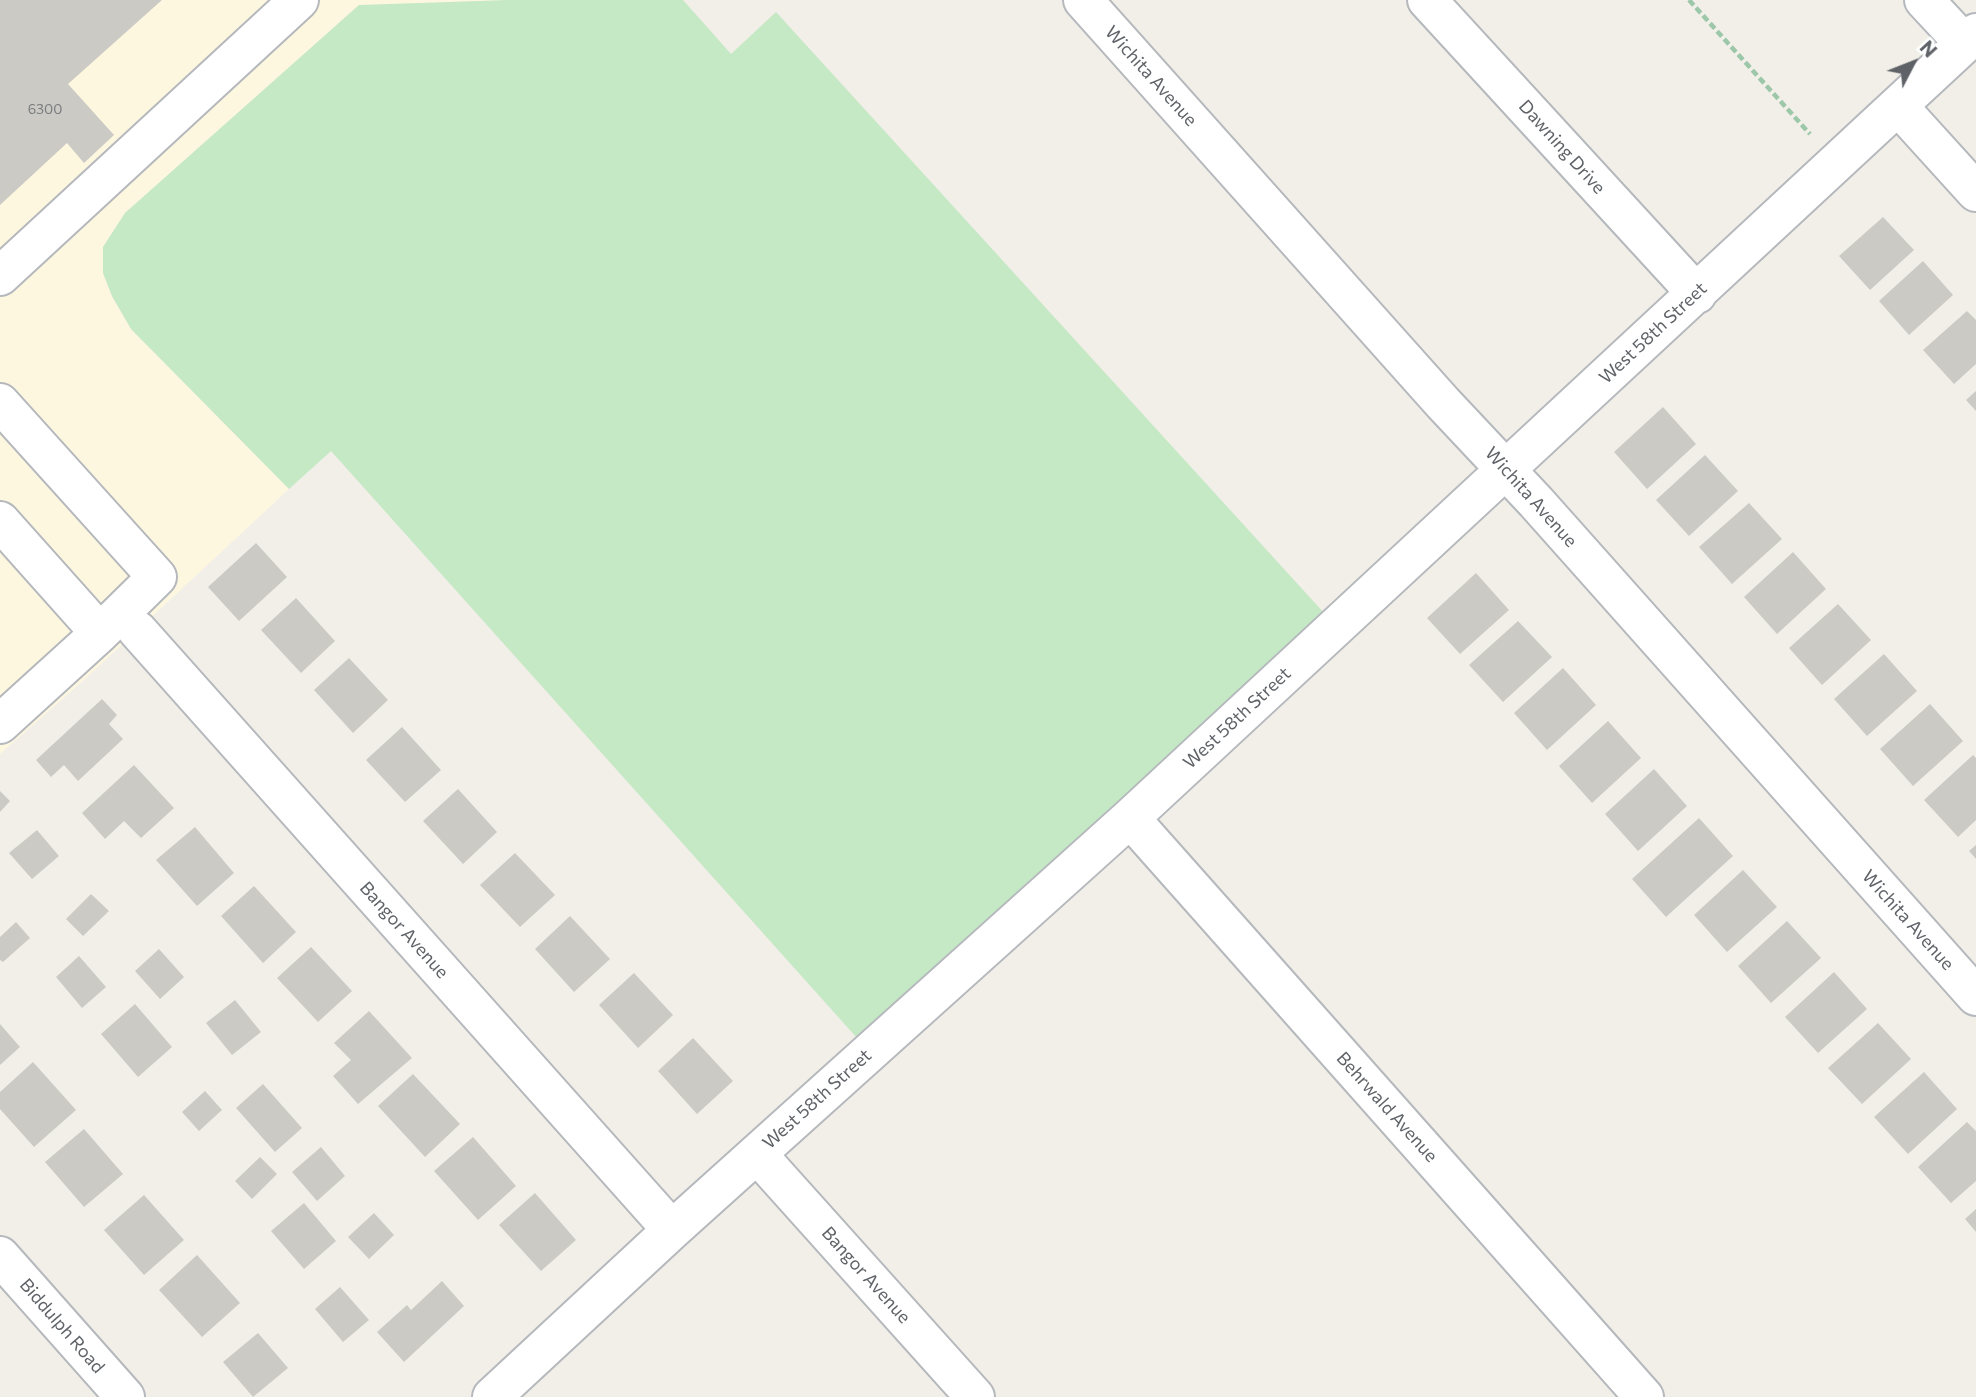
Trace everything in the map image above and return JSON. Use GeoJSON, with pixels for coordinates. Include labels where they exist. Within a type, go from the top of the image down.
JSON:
{"type":"FeatureCollection","features":[{"type":"Feature","properties":{"kind":"street"},"geometry":{"type":"LineString","coordinates":[[0,276],[299,0]]}},
{"type":"Feature","properties":{"kind":"street","name":"Wichita Avenue"},"geometry":{"type":"LineString","coordinates":[[1083,0],[1976,996]]}},
{"type":"Feature","properties":{"kind":"street","name":"Dawning Drive"},"geometry":{"type":"LineString","coordinates":[[1427,0],[1697,294]]}},
{"type":"Feature","properties":{"kind":"street"},"geometry":{"type":"LineString","coordinates":[[1924,0],[1970,38]]}},
{"type":"Feature","properties":{"kind":"street","name":"West 58th Street"},"geometry":{"type":"LineString","coordinates":[[492,1397],[672,1230],[1130,818],[1970,38]]}},
{"type":"Feature","properties":{"kind":"street"},"geometry":{"type":"LineString","coordinates":[[1898,106],[1976,192]]}},
{"type":"Feature","properties":{"kind":"street"},"geometry":{"type":"LineString","coordinates":[[0,403],[157,577],[119,631],[0,724]]}},
{"type":"Feature","properties":{"kind":"street","name":"Bangor Avenue"},"geometry":{"type":"LineString","coordinates":[[0,522],[119,631],[672,1230]]}},
{"type":"Feature","properties":{"kind":"street","name":"Behrwald Avenue"},"geometry":{"type":"LineString","coordinates":[[1130,818],[1644,1397]]}},
{"type":"Feature","properties":{"kind":"street","name":"Bangor Avenue"},"geometry":{"type":"LineString","coordinates":[[757,1154],[975,1397]]}},
{"type":"Feature","properties":{"kind":"street","name":"Biddulph Road"},"geometry":{"type":"LineString","coordinates":[[0,1256],[125,1397]]}},
{"type":"Feature","properties":{"kind":"path"},"geometry":{"type":"LineString","coordinates":[[1689,0],[1837,163]]}},
{"type":"Feature","properties":{"kind":"shaded area"},"geometry":{"type":"Polygon","coordinates":[[[0,0],[508,0],[359,6],[125,213],[103,247],[103,273],[112,297],[131,329],[289,489],[86,678],[0,754],[0,0]]]}},
{"type":"Feature","properties":{"kind":"green space"},"geometry":{"type":"Polygon","coordinates":[[[508,0],[683,0],[731,54],[776,12],[1325,614],[857,1038],[331,451],[289,489],[131,329],[112,296],[103,273],[103,247],[125,213],[359,5],[508,0]]]}},
{"type":"Feature","properties":{"kind":"building"},"geometry":{"type":"Polygon","coordinates":[[[0,0],[162,0],[68,84],[114,135],[84,163],[67,143],[0,205],[0,0]]]}},
{"type":"Feature","properties":{"kind":"building"},"geometry":{"type":"Polygon","coordinates":[[[1883,217],[1914,250],[1870,290],[1839,256],[1883,217]]]}},
{"type":"Feature","properties":{"kind":"building"},"geometry":{"type":"Polygon","coordinates":[[[1923,261],[1953,295],[1909,335],[1879,301],[1923,261]]]}},
{"type":"Feature","properties":{"kind":"building"},"geometry":{"type":"Polygon","coordinates":[[[1967,311],[1976,320],[1976,364],[1954,384],[1923,350],[1967,311]]]}},
{"type":"Feature","properties":{"kind":"building"},"geometry":{"type":"Polygon","coordinates":[[[1976,391],[1976,411],[1966,400],[1976,391]]]}},
{"type":"Feature","properties":{"kind":"building"},"geometry":{"type":"Polygon","coordinates":[[[1663,407],[1696,444],[1647,489],[1614,452],[1663,407]]]}},
{"type":"Feature","properties":{"kind":"building"},"geometry":{"type":"Polygon","coordinates":[[[1705,455],[1738,491],[1689,536],[1656,500],[1705,455]]]}},
{"type":"Feature","properties":{"kind":"building"},"geometry":{"type":"Polygon","coordinates":[[[1749,503],[1782,539],[1732,584],[1699,547],[1749,503]]]}},
{"type":"Feature","properties":{"kind":"building"},"geometry":{"type":"Polygon","coordinates":[[[256,543],[287,577],[239,621],[208,587],[256,543]]]}},
{"type":"Feature","properties":{"kind":"building"},"geometry":{"type":"Polygon","coordinates":[[[1793,552],[1826,589],[1777,634],[1744,597],[1793,552]]]}},
{"type":"Feature","properties":{"kind":"building"},"geometry":{"type":"Polygon","coordinates":[[[1476,573],[1509,610],[1460,654],[1427,618],[1476,573]]]}},
{"type":"Feature","properties":{"kind":"building"},"geometry":{"type":"Polygon","coordinates":[[[296,598],[335,641],[301,673],[261,630],[296,598]]]}},
{"type":"Feature","properties":{"kind":"building"},"geometry":{"type":"Polygon","coordinates":[[[1838,604],[1871,640],[1822,685],[1789,648],[1838,604]]]}},
{"type":"Feature","properties":{"kind":"building"},"geometry":{"type":"Polygon","coordinates":[[[1518,621],[1552,657],[1503,702],[1469,665],[1518,621]]]}},
{"type":"Feature","properties":{"kind":"building"},"geometry":{"type":"Polygon","coordinates":[[[1884,654],[1917,691],[1867,736],[1834,699],[1884,654]]]}},
{"type":"Feature","properties":{"kind":"building"},"geometry":{"type":"Polygon","coordinates":[[[349,658],[388,700],[353,733],[314,690],[349,658]]]}},
{"type":"Feature","properties":{"kind":"building"},"geometry":{"type":"Polygon","coordinates":[[[1563,668],[1596,705],[1547,750],[1514,713],[1563,668]]]}},
{"type":"Feature","properties":{"kind":"building"},"geometry":{"type":"Polygon","coordinates":[[[102,699],[117,715],[109,724],[123,739],[78,781],[64,765],[51,777],[36,760],[102,699]]]}},
{"type":"Feature","properties":{"kind":"building"},"geometry":{"type":"Polygon","coordinates":[[[1930,704],[1963,741],[1913,786],[1880,749],[1930,704]]]}},
{"type":"Feature","properties":{"kind":"building"},"geometry":{"type":"Polygon","coordinates":[[[1608,721],[1641,758],[1592,803],[1559,766],[1608,721]]]}},
{"type":"Feature","properties":{"kind":"building"},"geometry":{"type":"Polygon","coordinates":[[[402,727],[441,770],[405,802],[366,760],[402,727]]]}},
{"type":"Feature","properties":{"kind":"building"},"geometry":{"type":"Polygon","coordinates":[[[1973,755],[1976,758],[1976,820],[1958,837],[1924,800],[1973,755]]]}},
{"type":"Feature","properties":{"kind":"building"},"geometry":{"type":"Polygon","coordinates":[[[134,765],[174,808],[141,838],[124,821],[105,839],[82,813],[134,765]]]}},
{"type":"Feature","properties":{"kind":"building"},"geometry":{"type":"Polygon","coordinates":[[[1654,769],[1687,806],[1638,851],[1605,814],[1654,769]]]}},
{"type":"Feature","properties":{"kind":"building"},"geometry":{"type":"Polygon","coordinates":[[[458,789],[497,832],[463,864],[423,821],[458,789]]]}},
{"type":"Feature","properties":{"kind":"building"},"geometry":{"type":"Polygon","coordinates":[[[0,791],[10,801],[0,812],[0,791]]]}},
{"type":"Feature","properties":{"kind":"building"},"geometry":{"type":"Polygon","coordinates":[[[1699,818],[1733,856],[1666,917],[1632,879],[1699,818]]]}},
{"type":"Feature","properties":{"kind":"building"},"geometry":{"type":"Polygon","coordinates":[[[195,827],[234,873],[197,906],[156,860],[195,827]]]}},
{"type":"Feature","properties":{"kind":"building"},"geometry":{"type":"Polygon","coordinates":[[[37,830],[59,856],[32,879],[9,853],[37,830]]]}},
{"type":"Feature","properties":{"kind":"building"},"geometry":{"type":"Polygon","coordinates":[[[1976,845],[1976,859],[1969,851],[1976,845]]]}},
{"type":"Feature","properties":{"kind":"building"},"geometry":{"type":"Polygon","coordinates":[[[515,853],[555,895],[520,927],[480,885],[515,853]]]}},
{"type":"Feature","properties":{"kind":"building"},"geometry":{"type":"Polygon","coordinates":[[[1743,870],[1777,907],[1727,952],[1694,915],[1743,870]]]}},
{"type":"Feature","properties":{"kind":"building"},"geometry":{"type":"Polygon","coordinates":[[[254,886],[296,932],[263,963],[221,916],[254,886]]]}},
{"type":"Feature","properties":{"kind":"building"},"geometry":{"type":"Polygon","coordinates":[[[91,894],[109,911],[83,936],[66,919],[91,894]]]}},
{"type":"Feature","properties":{"kind":"building"},"geometry":{"type":"Polygon","coordinates":[[[570,916],[610,959],[574,992],[535,949],[570,916]]]}},
{"type":"Feature","properties":{"kind":"building"},"geometry":{"type":"Polygon","coordinates":[[[1787,921],[1821,958],[1771,1003],[1738,966],[1787,921]]]}},
{"type":"Feature","properties":{"kind":"building"},"geometry":{"type":"Polygon","coordinates":[[[16,922],[30,938],[3,962],[0,960],[0,937],[16,922]]]}},
{"type":"Feature","properties":{"kind":"building"},"geometry":{"type":"Polygon","coordinates":[[[311,947],[352,991],[318,1022],[277,978],[311,947]]]}},
{"type":"Feature","properties":{"kind":"building"},"geometry":{"type":"Polygon","coordinates":[[[159,949],[184,977],[160,999],[135,971],[159,949]]]}},
{"type":"Feature","properties":{"kind":"building"},"geometry":{"type":"Polygon","coordinates":[[[79,956],[106,987],[82,1008],[56,977],[79,956]]]}},
{"type":"Feature","properties":{"kind":"building"},"geometry":{"type":"Polygon","coordinates":[[[1834,972],[1867,1009],[1818,1053],[1785,1017],[1834,972]]]}},
{"type":"Feature","properties":{"kind":"building"},"geometry":{"type":"Polygon","coordinates":[[[634,973],[673,1015],[638,1048],[599,1005],[634,973]]]}},
{"type":"Feature","properties":{"kind":"building"},"geometry":{"type":"Polygon","coordinates":[[[235,1000],[261,1032],[232,1055],[206,1023],[235,1000]]]}},
{"type":"Feature","properties":{"kind":"building"},"geometry":{"type":"Polygon","coordinates":[[[135,1004],[172,1047],[138,1077],[101,1034],[135,1004]]]}},
{"type":"Feature","properties":{"kind":"building"},"geometry":{"type":"Polygon","coordinates":[[[369,1011],[412,1058],[358,1104],[333,1076],[351,1060],[334,1043],[369,1011]]]}},
{"type":"Feature","properties":{"kind":"building"},"geometry":{"type":"Polygon","coordinates":[[[1878,1023],[1911,1059],[1862,1104],[1828,1068],[1878,1023]]]}},
{"type":"Feature","properties":{"kind":"building"},"geometry":{"type":"Polygon","coordinates":[[[0,1024],[20,1047],[0,1065],[0,1024]]]}},
{"type":"Feature","properties":{"kind":"building"},"geometry":{"type":"Polygon","coordinates":[[[693,1038],[733,1081],[697,1114],[658,1071],[693,1038]]]}},
{"type":"Feature","properties":{"kind":"building"},"geometry":{"type":"Polygon","coordinates":[[[33,1062],[76,1110],[34,1147],[0,1109],[0,1092],[33,1062]]]}},
{"type":"Feature","properties":{"kind":"building"},"geometry":{"type":"Polygon","coordinates":[[[1924,1072],[1957,1109],[1908,1154],[1874,1117],[1924,1072]]]}},
{"type":"Feature","properties":{"kind":"building"},"geometry":{"type":"Polygon","coordinates":[[[413,1074],[460,1124],[425,1157],[378,1106],[413,1074]]]}},
{"type":"Feature","properties":{"kind":"building"},"geometry":{"type":"Polygon","coordinates":[[[263,1084],[302,1128],[275,1152],[236,1108],[263,1084]]]}},
{"type":"Feature","properties":{"kind":"building"},"geometry":{"type":"Polygon","coordinates":[[[205,1091],[222,1110],[199,1131],[182,1112],[205,1091]]]}},
{"type":"Feature","properties":{"kind":"building"},"geometry":{"type":"Polygon","coordinates":[[[1967,1122],[1976,1131],[1976,1181],[1951,1203],[1918,1167],[1967,1122]]]}},
{"type":"Feature","properties":{"kind":"building"},"geometry":{"type":"Polygon","coordinates":[[[84,1129],[123,1174],[84,1207],[45,1162],[84,1129]]]}},
{"type":"Feature","properties":{"kind":"building"},"geometry":{"type":"Polygon","coordinates":[[[473,1137],[516,1186],[478,1220],[434,1171],[473,1137]]]}},
{"type":"Feature","properties":{"kind":"building"},"geometry":{"type":"Polygon","coordinates":[[[321,1147],[345,1176],[317,1201],[292,1172],[321,1147]]]}},
{"type":"Feature","properties":{"kind":"building"},"geometry":{"type":"Polygon","coordinates":[[[260,1157],[277,1174],[252,1199],[235,1181],[260,1157]]]}},
{"type":"Feature","properties":{"kind":"building"},"geometry":{"type":"Polygon","coordinates":[[[535,1193],[576,1240],[541,1271],[499,1225],[535,1193]]]}},
{"type":"Feature","properties":{"kind":"building"},"geometry":{"type":"Polygon","coordinates":[[[144,1195],[184,1240],[144,1275],[104,1230],[144,1195]]]}},
{"type":"Feature","properties":{"kind":"building"},"geometry":{"type":"Polygon","coordinates":[[[304,1203],[336,1241],[304,1269],[271,1231],[304,1203]]]}},
{"type":"Feature","properties":{"kind":"building"},"geometry":{"type":"Polygon","coordinates":[[[1976,1209],[1976,1232],[1965,1219],[1976,1209]]]}},
{"type":"Feature","properties":{"kind":"building"},"geometry":{"type":"Polygon","coordinates":[[[374,1213],[394,1235],[369,1259],[348,1237],[374,1213]]]}},
{"type":"Feature","properties":{"kind":"building"},"geometry":{"type":"Polygon","coordinates":[[[197,1255],[240,1303],[202,1337],[159,1290],[197,1255]]]}},
{"type":"Feature","properties":{"kind":"building"},"geometry":{"type":"Polygon","coordinates":[[[442,1281],[464,1306],[404,1362],[377,1332],[407,1305],[411,1310],[442,1281]]]}},
{"type":"Feature","properties":{"kind":"building"},"geometry":{"type":"Polygon","coordinates":[[[340,1287],[369,1320],[343,1342],[315,1309],[340,1287]]]}},
{"type":"Feature","properties":{"kind":"building"},"geometry":{"type":"Polygon","coordinates":[[[258,1333],[288,1368],[253,1397],[223,1362],[258,1333]]]}}]}
